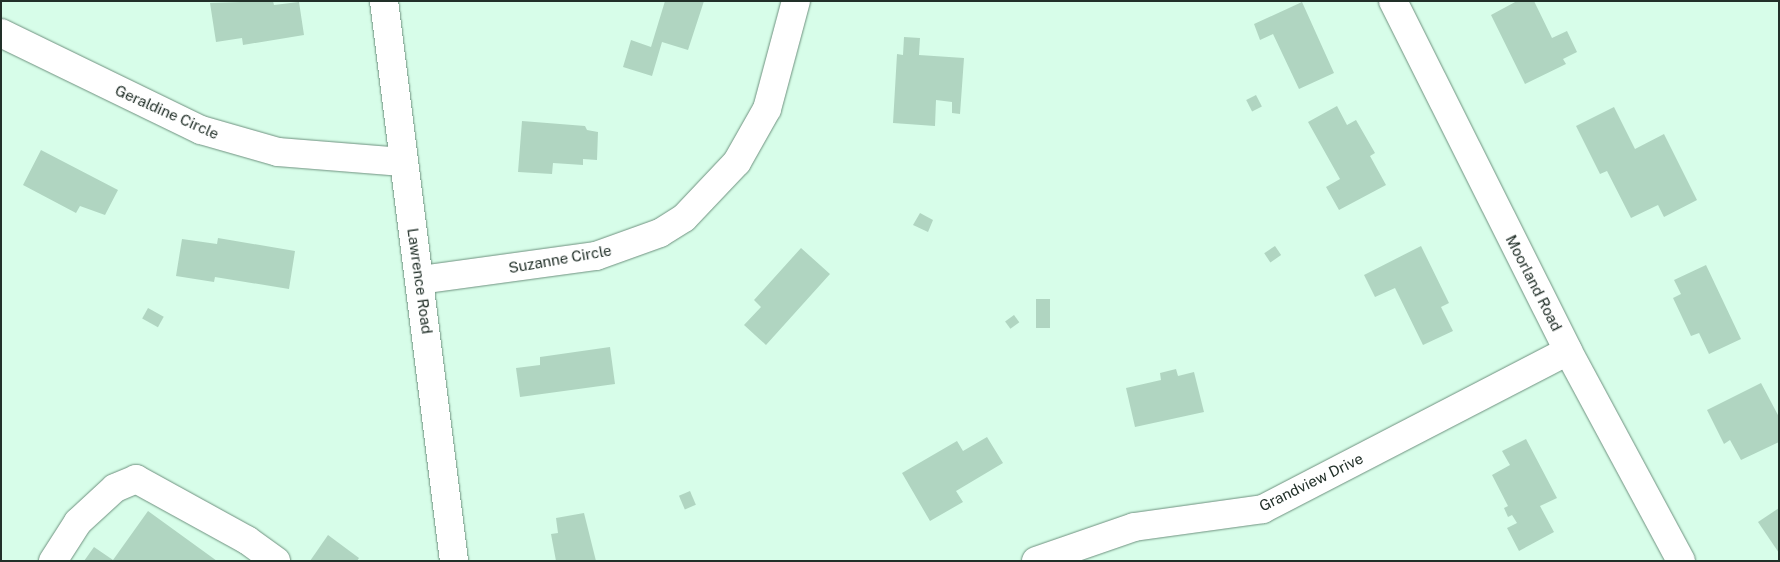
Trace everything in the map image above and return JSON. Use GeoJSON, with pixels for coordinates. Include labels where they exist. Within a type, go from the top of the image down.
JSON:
{"type":"FeatureCollection","features":[{"type":"Feature","properties":{"kind":"street","name":"Lawrence Road"},"geometry":{"type":"LineString","coordinates":[[384,1],[454,561]]}},
{"type":"Feature","properties":{"kind":"street","name":"Suzanne Circle"},"geometry":{"type":"LineString","coordinates":[[420,280],[596,256],[660,233],[684,218],[720,184],[763,117],[777,84],[796,1]]}},
{"type":"Feature","properties":{"kind":"street","name":"Moorland Road"},"geometry":{"type":"LineString","coordinates":[[1393,1],[1568,351],[1681,561]]}},
{"type":"Feature","properties":{"kind":"street","name":"Geraldine Circle"},"geometry":{"type":"LineString","coordinates":[[1,33],[201,130],[278,152],[403,162]]}},
{"type":"Feature","properties":{"kind":"street","name":"Grandview Drive"},"geometry":{"type":"LineString","coordinates":[[1036,561],[1134,527],[1263,509],[1568,351]]}},
{"type":"Feature","properties":{"kind":"street"},"geometry":{"type":"LineString","coordinates":[[53,561],[78,522],[115,488],[136,479],[247,540],[276,561]]}},
{"type":"Feature","properties":{"kind":"building"},"geometry":{"type":"Polygon","coordinates":[[[273,1],[274,5],[299,2],[304,35],[243,45],[242,38],[216,42],[210,3],[273,1]]]}},
{"type":"Feature","properties":{"kind":"building"},"geometry":{"type":"Polygon","coordinates":[[[665,1],[704,1],[688,50],[662,42],[652,76],[623,67],[631,40],[651,47],[665,1]]]}},
{"type":"Feature","properties":{"kind":"building"},"geometry":{"type":"Polygon","coordinates":[[[1517,1],[1534,1],[1552,38],[1567,31],[1577,52],[1563,59],[1566,64],[1525,84],[1491,15],[1517,1]]]}},
{"type":"Feature","properties":{"kind":"building"},"geometry":{"type":"Polygon","coordinates":[[[1302,2],[1334,73],[1299,89],[1273,34],[1260,40],[1254,24],[1302,2]]]}},
{"type":"Feature","properties":{"kind":"building"},"geometry":{"type":"Polygon","coordinates":[[[904,37],[920,38],[919,55],[964,58],[960,114],[952,113],[952,102],[936,100],[935,126],[893,123],[897,54],[903,55],[904,37]]]}},
{"type":"Feature","properties":{"kind":"building"},"geometry":{"type":"Polygon","coordinates":[[[1256,95],[1262,107],[1252,112],[1246,100],[1256,95]]]}},
{"type":"Feature","properties":{"kind":"building"},"geometry":{"type":"Polygon","coordinates":[[[1337,106],[1347,125],[1356,120],[1375,153],[1370,156],[1386,185],[1339,210],[1326,187],[1340,179],[1308,122],[1337,106]]]}},
{"type":"Feature","properties":{"kind":"building"},"geometry":{"type":"Polygon","coordinates":[[[1614,107],[1635,149],[1664,134],[1697,200],[1664,217],[1658,205],[1631,218],[1607,171],[1600,174],[1576,126],[1614,107]]]}},
{"type":"Feature","properties":{"kind":"building"},"geometry":{"type":"Polygon","coordinates":[[[522,121],[585,126],[587,130],[598,132],[597,160],[583,159],[583,165],[553,163],[552,174],[518,172],[522,121]]]}},
{"type":"Feature","properties":{"kind":"building"},"geometry":{"type":"Polygon","coordinates":[[[41,150],[118,190],[105,215],[80,206],[76,213],[23,185],[41,150]]]}},
{"type":"Feature","properties":{"kind":"building"},"geometry":{"type":"Polygon","coordinates":[[[920,213],[933,220],[928,232],[913,225],[920,213]]]}},
{"type":"Feature","properties":{"kind":"building"},"geometry":{"type":"Polygon","coordinates":[[[218,238],[295,251],[289,289],[215,277],[214,282],[176,276],[182,239],[217,244],[218,238]]]}},
{"type":"Feature","properties":{"kind":"building"},"geometry":{"type":"Polygon","coordinates":[[[1275,246],[1281,255],[1270,262],[1264,253],[1275,246]]]}},
{"type":"Feature","properties":{"kind":"building"},"geometry":{"type":"Polygon","coordinates":[[[1421,246],[1449,303],[1441,307],[1453,331],[1423,345],[1395,288],[1375,297],[1364,275],[1421,246]]]}},
{"type":"Feature","properties":{"kind":"building"},"geometry":{"type":"Polygon","coordinates":[[[801,248],[830,274],[766,345],[744,325],[761,307],[754,300],[801,248]]]}},
{"type":"Feature","properties":{"kind":"building"},"geometry":{"type":"Polygon","coordinates":[[[1706,265],[1741,339],[1709,354],[1699,333],[1691,336],[1673,298],[1681,294],[1674,280],[1706,265]]]}},
{"type":"Feature","properties":{"kind":"building"},"geometry":{"type":"Polygon","coordinates":[[[1036,299],[1050,299],[1050,328],[1036,328],[1036,299]]]}},
{"type":"Feature","properties":{"kind":"building"},"geometry":{"type":"Polygon","coordinates":[[[148,308],[164,317],[158,327],[142,318],[148,308]]]}},
{"type":"Feature","properties":{"kind":"building"},"geometry":{"type":"Polygon","coordinates":[[[1014,315],[1019,322],[1010,329],[1005,321],[1014,315]]]}},
{"type":"Feature","properties":{"kind":"building"},"geometry":{"type":"Polygon","coordinates":[[[610,347],[615,384],[520,397],[516,368],[540,365],[540,357],[610,347]]]}},
{"type":"Feature","properties":{"kind":"building"},"geometry":{"type":"Polygon","coordinates":[[[1176,369],[1178,376],[1194,372],[1204,412],[1135,427],[1126,388],[1161,380],[1160,373],[1176,369]]]}},
{"type":"Feature","properties":{"kind":"building"},"geometry":{"type":"Polygon","coordinates":[[[1761,383],[1779,417],[1779,442],[1741,460],[1730,440],[1724,444],[1707,410],[1761,383]]]}},
{"type":"Feature","properties":{"kind":"building"},"geometry":{"type":"Polygon","coordinates":[[[987,437],[1003,463],[956,491],[963,502],[930,521],[902,473],[957,441],[963,451],[987,437]]]}},
{"type":"Feature","properties":{"kind":"building"},"geometry":{"type":"Polygon","coordinates":[[[1526,439],[1557,498],[1540,506],[1554,532],[1519,551],[1507,528],[1517,523],[1512,515],[1508,517],[1504,508],[1508,506],[1492,475],[1510,465],[1502,451],[1526,439]]]}},
{"type":"Feature","properties":{"kind":"building"},"geometry":{"type":"Polygon","coordinates":[[[690,491],[696,505],[685,509],[679,496],[690,491]]]}},
{"type":"Feature","properties":{"kind":"building"},"geometry":{"type":"Polygon","coordinates":[[[1779,508],[1779,553],[1758,522],[1779,508]]]}},
{"type":"Feature","properties":{"kind":"building"},"geometry":{"type":"Polygon","coordinates":[[[148,511],[217,561],[84,561],[94,547],[113,560],[148,511]]]}},
{"type":"Feature","properties":{"kind":"building"},"geometry":{"type":"Polygon","coordinates":[[[584,513],[596,561],[556,561],[551,534],[558,533],[556,518],[584,513]]]}},
{"type":"Feature","properties":{"kind":"building"},"geometry":{"type":"Polygon","coordinates":[[[328,535],[359,558],[357,561],[310,561],[328,535]]]}}]}
